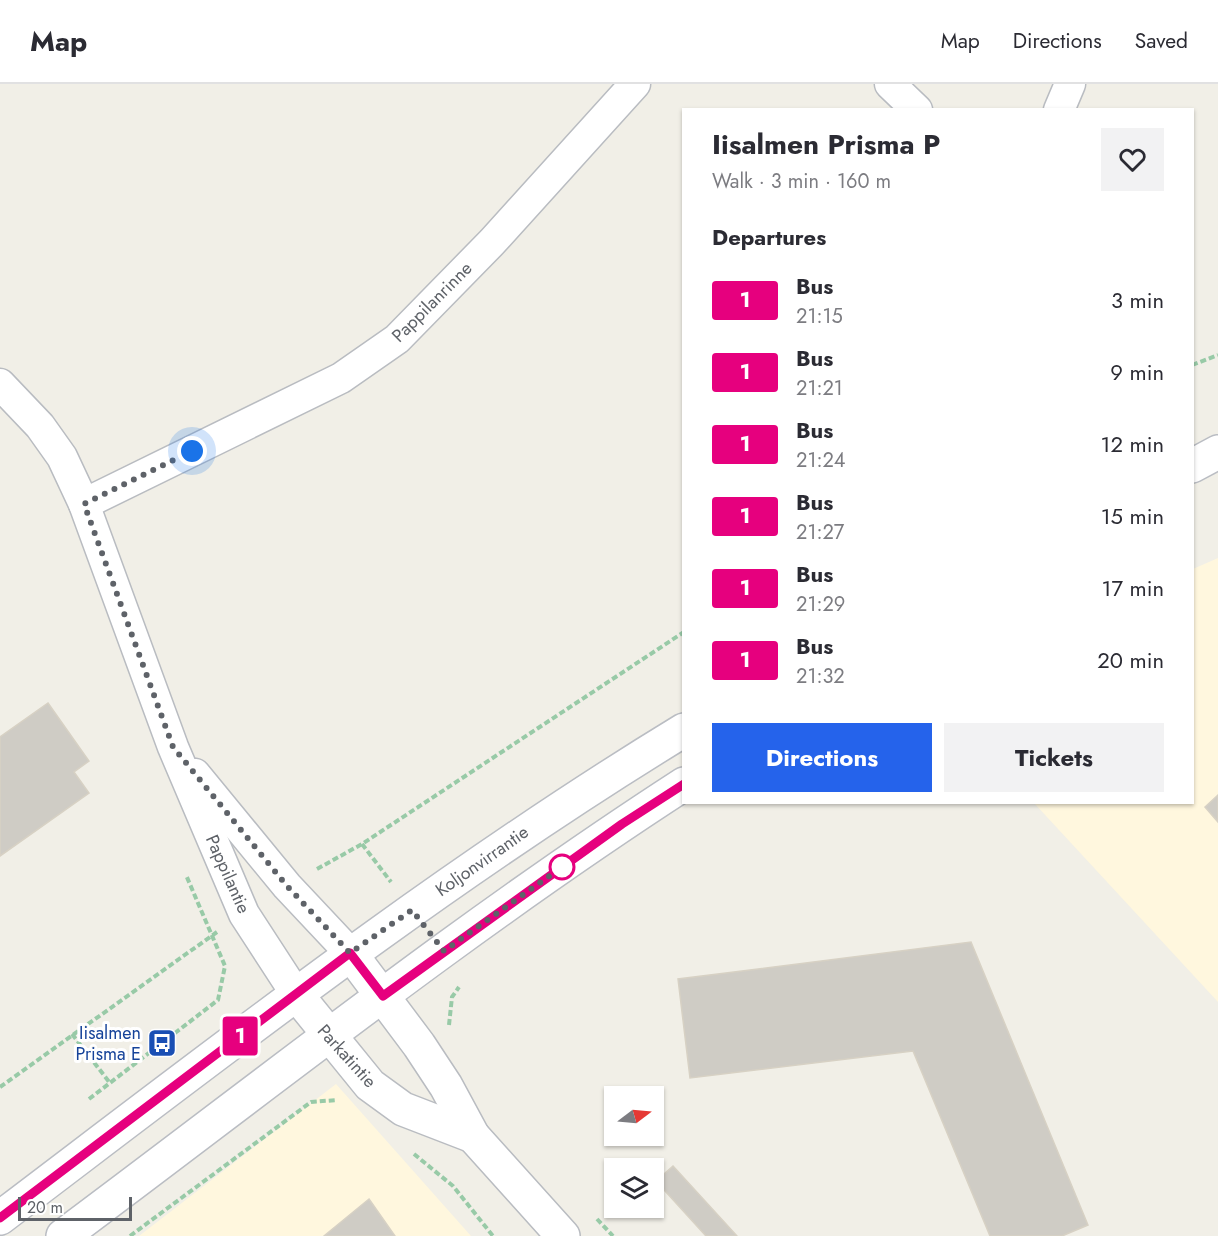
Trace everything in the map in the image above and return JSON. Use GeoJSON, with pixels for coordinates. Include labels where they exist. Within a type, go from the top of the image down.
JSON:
{"type":"FeatureCollection","features":[{"type":"Feature","properties":{"kind":"main road"},"geometry":{"type":"LineString","coordinates":[[1194,465],[1218,452]]}},
{"type":"Feature","properties":{"kind":"main road","name":"Koljonvirrantie"},"geometry":{"type":"LineString","coordinates":[[0,1218],[350,953],[541,820],[682,731]]}},
{"type":"Feature","properties":{"kind":"main road"},"geometry":{"type":"LineString","coordinates":[[63,1236],[444,951],[622,824],[682,784]]}},
{"type":"Feature","properties":{"kind":"main road","name":"Parkatintie"},"geometry":{"type":"LineString","coordinates":[[350,953],[419,1045],[446,1086],[473,1136],[563,1236]]}},
{"type":"Feature","properties":{"kind":"main road","name":"Parkatintie"},"geometry":{"type":"LineString","coordinates":[[296,994],[328,1038],[370,1085],[403,1109],[473,1136]]}},
{"type":"Feature","properties":{"kind":"street","name":"Pappilanrinne"},"geometry":{"type":"LineString","coordinates":[[84,504],[341,378],[397,339],[492,242],[634,84]]}},
{"type":"Feature","properties":{"kind":"street"},"geometry":{"type":"LineString","coordinates":[[890,84],[915,108]]}},
{"type":"Feature","properties":{"kind":"street"},"geometry":{"type":"LineString","coordinates":[[1060,108],[1070,84]]}},
{"type":"Feature","properties":{"kind":"street","name":"Pappilantie"},"geometry":{"type":"LineString","coordinates":[[0,384],[40,426],[62,457],[84,504],[173,747],[244,914],[296,994]]}},
{"type":"Feature","properties":{"kind":"street","name":"Pappilantie"},"geometry":{"type":"LineString","coordinates":[[173,747],[287,886],[350,953]]}},
{"type":"Feature","properties":{"kind":"path"},"geometry":{"type":"LineString","coordinates":[[1194,364],[1218,355]]}},
{"type":"Feature","properties":{"kind":"path"},"geometry":{"type":"LineString","coordinates":[[287,886],[362,844],[682,633]]}},
{"type":"Feature","properties":{"kind":"path"},"geometry":{"type":"LineString","coordinates":[[362,844],[412,910]]}},
{"type":"Feature","properties":{"kind":"path"},"geometry":{"type":"LineString","coordinates":[[0,1087],[211,935],[244,914]]}},
{"type":"Feature","properties":{"kind":"path"},"geometry":{"type":"LineString","coordinates":[[89,1099],[218,1000],[225,966],[211,935]]}},
{"type":"Feature","properties":{"kind":"path"},"geometry":{"type":"LineString","coordinates":[[444,951],[464,979],[452,997],[449,1024],[453,1032]]}},
{"type":"Feature","properties":{"kind":"path"},"geometry":{"type":"LineString","coordinates":[[419,1045],[449,1024]]}},
{"type":"Feature","properties":{"kind":"path"},"geometry":{"type":"LineString","coordinates":[[72,1034],[110,1083]]}},
{"type":"Feature","properties":{"kind":"path"},"geometry":{"type":"LineString","coordinates":[[130,1236],[311,1102],[345,1099],[370,1085]]}},
{"type":"Feature","properties":{"kind":"path"},"geometry":{"type":"LineString","coordinates":[[408,1150],[453,1186],[493,1236]]}},
{"type":"Feature","properties":{"kind":"path"},"geometry":{"type":"LineString","coordinates":[[597,1218],[612,1236]]}},
{"type":"Feature","properties":{"kind":"shaded area"},"geometry":{"type":"Polygon","coordinates":[[[1218,558],[1218,1002],[1035,804],[1194,804],[1194,569],[1218,558]]]}},
{"type":"Feature","properties":{"kind":"shaded area"},"geometry":{"type":"Polygon","coordinates":[[[336,1084],[471,1236],[139,1236],[336,1084]]]}},
{"type":"Feature","properties":{"kind":"building"},"geometry":{"type":"Polygon","coordinates":[[[48,703],[89,761],[74,772],[89,793],[0,856],[0,737],[48,703]]]}},
{"type":"Feature","properties":{"kind":"building"},"geometry":{"type":"Polygon","coordinates":[[[1218,795],[1218,822],[1205,807],[1218,795]]]}},
{"type":"Feature","properties":{"kind":"building"},"geometry":{"type":"Polygon","coordinates":[[[971,942],[1088,1225],[1062,1236],[990,1236],[913,1051],[690,1078],[678,979],[971,942]]]}},
{"type":"Feature","properties":{"kind":"building"},"geometry":{"type":"Polygon","coordinates":[[[673,1166],[737,1236],[706,1236],[664,1190],[664,1174],[673,1166]]]}},
{"type":"Feature","properties":{"kind":"building"},"geometry":{"type":"Polygon","coordinates":[[[369,1199],[395,1236],[324,1236],[369,1199]]]}},
{"type":"Feature","properties":{"kind":"bus line","name":"1"},"geometry":{"type":"LineString","coordinates":[[0,1218],[350,953],[383,996],[622,824],[682,785]]}},
{"type":"Feature","properties":{"kind":"place","name":"Iisalmen Prisma E"},"geometry":{"type":"Point","coordinates":[162,1043]}},
{"type":"Feature","properties":{"kind":"route"},"geometry":{"type":"LineString","coordinates":[[192,451],[84,504],[173,747],[287,886],[350,953],[412,910],[444,951],[569,862],[562,867]]}}]}
